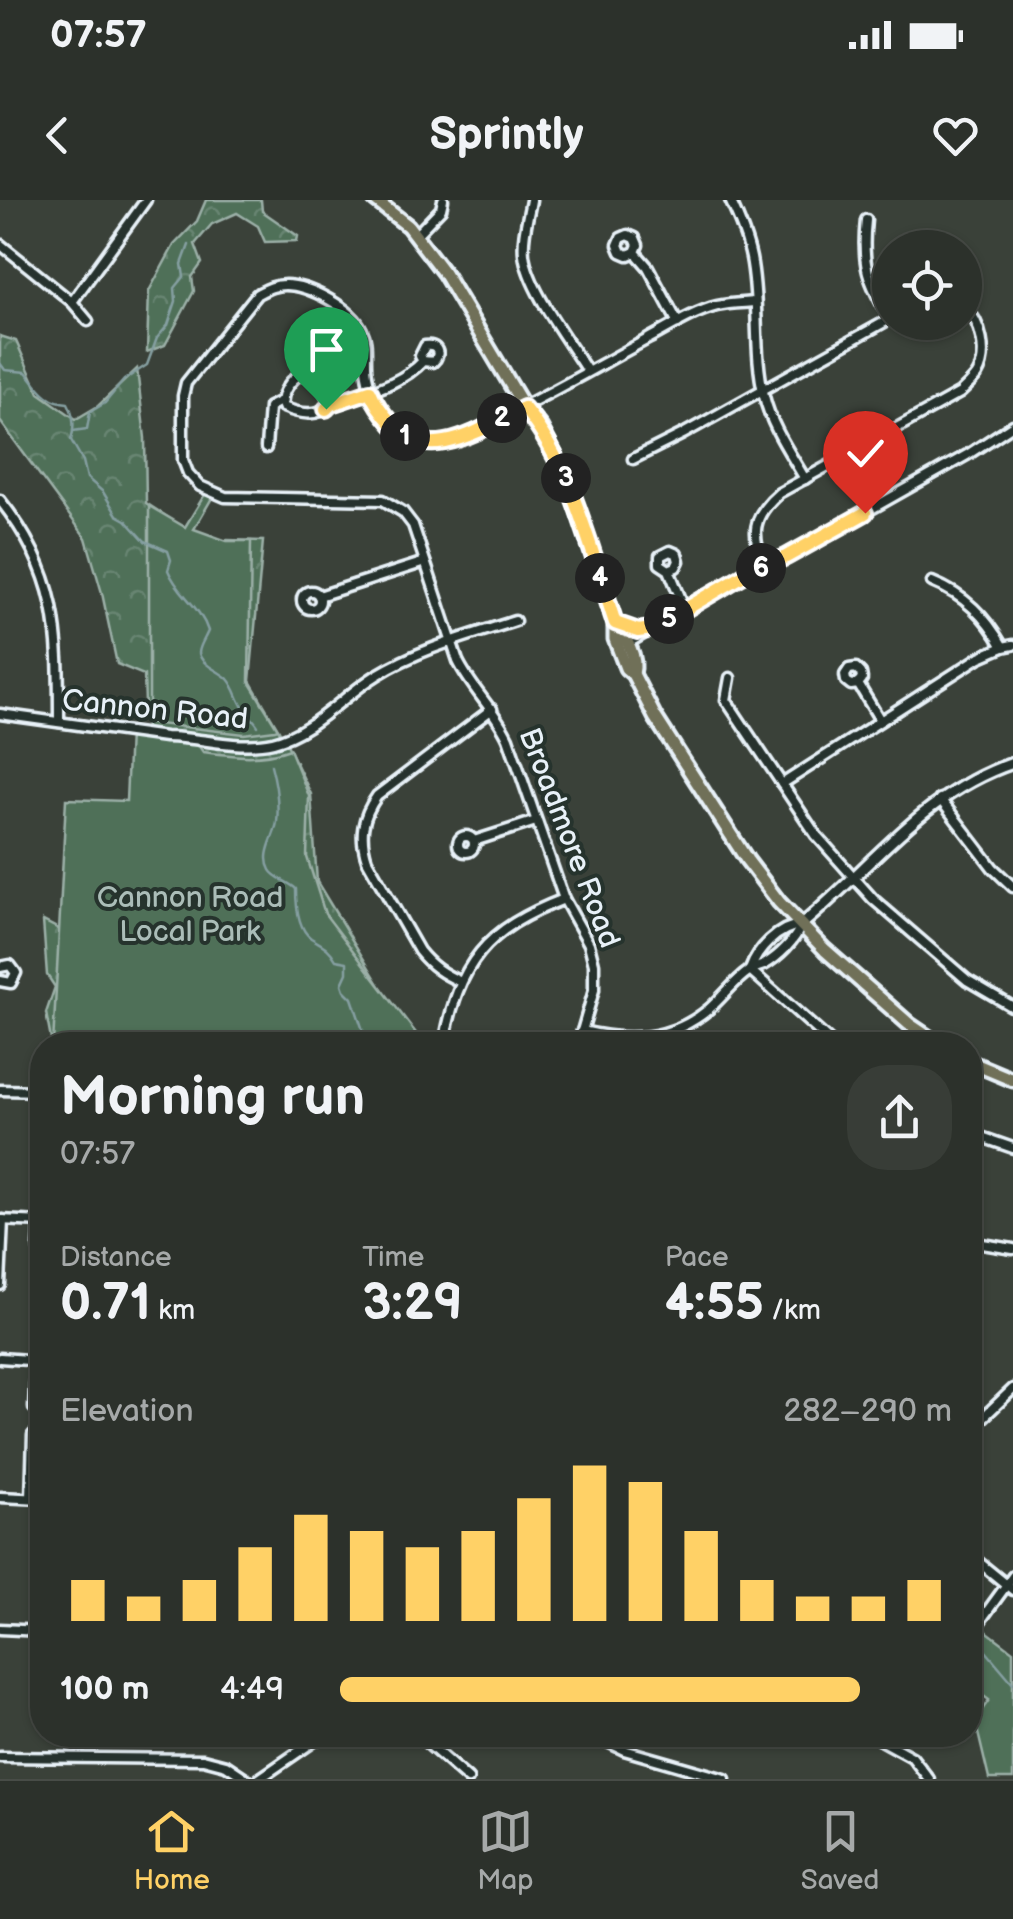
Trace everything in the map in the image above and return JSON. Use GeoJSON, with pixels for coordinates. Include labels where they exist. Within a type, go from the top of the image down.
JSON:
{"type":"FeatureCollection","features":[{"type":"Feature","properties":{"kind":"main road"},"geometry":{"type":"LineString","coordinates":[[375,200],[416,236],[540,428],[568,481],[615,623],[628,643],[635,665],[633,674]]}},
{"type":"Feature","properties":{"kind":"main road"},"geometry":{"type":"LineString","coordinates":[[615,623],[638,631],[652,629]]}},
{"type":"Feature","properties":{"kind":"main road"},"geometry":{"type":"LineString","coordinates":[[615,623],[626,668],[747,860],[801,925],[921,1032]]}},
{"type":"Feature","properties":{"kind":"main road"},"geometry":{"type":"LineString","coordinates":[[982,1067],[1013,1080]]}},
{"type":"Feature","properties":{"kind":"street"},"geometry":{"type":"LineString","coordinates":[[72,302],[146,200]]}},
{"type":"Feature","properties":{"kind":"street"},"geometry":{"type":"LineString","coordinates":[[416,236],[444,200]]}},
{"type":"Feature","properties":{"kind":"street"},"geometry":{"type":"LineString","coordinates":[[532,200],[524,235],[528,274],[587,371]]}},
{"type":"Feature","properties":{"kind":"street"},"geometry":{"type":"LineString","coordinates":[[730,200],[752,261],[757,358],[763,390],[776,428],[805,479]]}},
{"type":"Feature","properties":{"kind":"street"},"geometry":{"type":"LineString","coordinates":[[866,220],[863,248],[872,286]]}},
{"type":"Feature","properties":{"kind":"street"},"geometry":{"type":"LineString","coordinates":[[0,244],[72,302],[88,320]]}},
{"type":"Feature","properties":{"kind":"street"},"geometry":{"type":"LineString","coordinates":[[635,252],[648,267],[678,323]]}},
{"type":"Feature","properties":{"kind":"street","name":"Broadmore Road"},"geometry":{"type":"LineString","coordinates":[[370,391],[364,332],[355,319],[340,306],[304,288],[271,286],[246,306],[186,383],[184,460],[188,473],[200,486],[225,497],[382,500],[403,512],[412,525],[464,674],[508,738],[564,900],[589,944],[594,990],[582,1031]]}},
{"type":"Feature","properties":{"kind":"street"},"geometry":{"type":"LineString","coordinates":[[370,391],[395,428],[409,439],[428,445],[448,443],[524,408],[715,306],[755,302]]}},
{"type":"Feature","properties":{"kind":"street"},"geometry":{"type":"LineString","coordinates":[[633,460],[872,329]]}},
{"type":"Feature","properties":{"kind":"street"},"geometry":{"type":"LineString","coordinates":[[763,567],[755,544],[758,519],[767,504],[960,393],[976,377],[981,364],[981,340]]}},
{"type":"Feature","properties":{"kind":"street"},"geometry":{"type":"LineString","coordinates":[[331,404],[314,376],[303,372],[288,386],[282,401],[283,407],[302,413],[318,412],[404,376],[423,361]]}},
{"type":"Feature","properties":{"kind":"street"},"geometry":{"type":"LineString","coordinates":[[266,448],[266,415],[269,407],[282,401]]}},
{"type":"Feature","properties":{"kind":"street"},"geometry":{"type":"LineString","coordinates":[[628,643],[747,573],[786,557],[967,455],[1013,425]]}},
{"type":"Feature","properties":{"kind":"street"},"geometry":{"type":"LineString","coordinates":[[0,500],[31,544],[48,583],[59,648],[59,722]]}},
{"type":"Feature","properties":{"kind":"street"},"geometry":{"type":"LineString","coordinates":[[320,596],[425,562]]}},
{"type":"Feature","properties":{"kind":"street"},"geometry":{"type":"LineString","coordinates":[[669,570],[685,609]]}},
{"type":"Feature","properties":{"kind":"street"},"geometry":{"type":"LineString","coordinates":[[782,784],[980,658],[1008,646],[976,609],[932,582]]}},
{"type":"Feature","properties":{"kind":"street","name":"Cannon Road"},"geometry":{"type":"LineString","coordinates":[[0,714],[239,744],[280,740],[409,658],[515,621]]}},
{"type":"Feature","properties":{"kind":"street"},"geometry":{"type":"LineString","coordinates":[[730,678],[726,700],[816,835],[873,900],[967,980],[1013,1007]]}},
{"type":"Feature","properties":{"kind":"street"},"geometry":{"type":"LineString","coordinates":[[858,684],[880,720]]}},
{"type":"Feature","properties":{"kind":"street"},"geometry":{"type":"LineString","coordinates":[[461,982],[443,974],[419,950],[367,860],[362,828],[377,796],[492,710]]}},
{"type":"Feature","properties":{"kind":"street"},"geometry":{"type":"LineString","coordinates":[[669,1032],[709,1009],[750,970],[755,956],[788,926],[801,925],[940,799],[986,772],[1013,763]]}},
{"type":"Feature","properties":{"kind":"street"},"geometry":{"type":"LineString","coordinates":[[940,799],[992,868],[1013,887]]}},
{"type":"Feature","properties":{"kind":"street"},"geometry":{"type":"LineString","coordinates":[[474,841],[536,820]]}},
{"type":"Feature","properties":{"kind":"street"},"geometry":{"type":"LineString","coordinates":[[446,1032],[464,974],[481,951],[501,931],[533,911],[564,900]]}},
{"type":"Feature","properties":{"kind":"street"},"geometry":{"type":"LineString","coordinates":[[0,967],[10,964],[16,973],[11,983],[0,982]]}},
{"type":"Feature","properties":{"kind":"street"},"geometry":{"type":"LineString","coordinates":[[750,970],[819,1032]]}},
{"type":"Feature","properties":{"kind":"street"},"geometry":{"type":"LineString","coordinates":[[582,1031],[588,1032]]}},
{"type":"Feature","properties":{"kind":"street"},"geometry":{"type":"LineString","coordinates":[[0,1090],[30,1091]]}},
{"type":"Feature","properties":{"kind":"street"},"geometry":{"type":"LineString","coordinates":[[982,1137],[1013,1148]]}},
{"type":"Feature","properties":{"kind":"street"},"geometry":{"type":"LineString","coordinates":[[0,1285],[1,1220],[30,1221]]}},
{"type":"Feature","properties":{"kind":"street"},"geometry":{"type":"LineString","coordinates":[[982,1244],[1013,1250]]}},
{"type":"Feature","properties":{"kind":"street"},"geometry":{"type":"LineString","coordinates":[[0,1358],[30,1360]]}},
{"type":"Feature","properties":{"kind":"street"},"geometry":{"type":"LineString","coordinates":[[982,1419],[1013,1389]]}},
{"type":"Feature","properties":{"kind":"street"},"geometry":{"type":"LineString","coordinates":[[0,1497],[30,1498]]}},
{"type":"Feature","properties":{"kind":"street"},"geometry":{"type":"LineString","coordinates":[[982,1565],[1010,1588]]}},
{"type":"Feature","properties":{"kind":"street"},"geometry":{"type":"LineString","coordinates":[[982,1620],[1010,1588],[1013,1576]]}},
{"type":"Feature","properties":{"kind":"street"},"geometry":{"type":"LineString","coordinates":[[0,1629],[30,1630]]}},
{"type":"Feature","properties":{"kind":"street"},"geometry":{"type":"LineString","coordinates":[[260,1779],[306,1747]]}},
{"type":"Feature","properties":{"kind":"street"},"geometry":{"type":"LineString","coordinates":[[432,1747],[468,1779]]}},
{"type":"Feature","properties":{"kind":"street"},"geometry":{"type":"LineString","coordinates":[[618,1747],[725,1779]]}},
{"type":"Feature","properties":{"kind":"street"},"geometry":{"type":"LineString","coordinates":[[895,1747],[912,1757],[929,1779]]}},
{"type":"Feature","properties":{"kind":"street"},"geometry":{"type":"LineString","coordinates":[[0,1757],[203,1759],[226,1765],[247,1779]]}},
{"type":"Feature","properties":{"kind":"green space"},"geometry":{"type":"Polygon","coordinates":[[[206,200],[261,200],[262,211],[298,236],[297,241],[265,242],[258,226],[237,213],[212,224],[195,244],[202,263],[192,277],[194,291],[165,345],[147,352],[149,291],[174,245],[197,221],[206,200]]]}},
{"type":"Feature","properties":{"kind":"green space"},"geometry":{"type":"Polygon","coordinates":[[[0,336],[16,341],[39,393],[76,419],[98,406],[137,369],[145,438],[146,503],[178,524],[225,577],[227,540],[263,541],[250,681],[311,794],[317,882],[386,996],[415,1032],[50,1032],[46,1013],[55,987],[47,975],[43,921],[179,991],[198,742],[146,734],[144,675],[117,664],[86,538],[0,421],[0,336]]]}},
{"type":"Feature","properties":{"kind":"green space"},"geometry":{"type":"Polygon","coordinates":[[[205,494],[212,498],[194,529],[227,541],[251,541],[249,682],[278,729],[275,730],[244,734],[149,723],[149,506],[185,527],[205,494]]]}},
{"type":"Feature","properties":{"kind":"green space","name":"Cannon Road Local Park"},"geometry":{"type":"Polygon","coordinates":[[[129,733],[194,739],[203,752],[225,755],[257,756],[290,749],[309,796],[307,857],[325,914],[415,1032],[54,1032],[66,799],[126,801],[129,733]]]}},
{"type":"Feature","properties":{"kind":"green space"},"geometry":{"type":"Polygon","coordinates":[[[985,1630],[1013,1651],[1013,1779],[989,1779],[981,1747],[982,1710],[989,1700],[982,1695],[985,1630]]]}},
{"type":"Feature","properties":{"kind":"waterway"},"geometry":{"type":"LineString","coordinates":[[73,431],[87,429],[90,412],[105,403],[124,380],[147,365],[157,338],[168,325],[176,301],[175,288],[184,277],[182,264],[189,245]]}},
{"type":"Feature","properties":{"kind":"waterway"},"geometry":{"type":"LineString","coordinates":[[0,363],[5,370],[26,372],[48,397],[68,403],[73,421],[71,440],[87,478],[145,541],[168,551],[168,570],[208,631],[199,650],[200,657],[228,679],[258,726]]}},
{"type":"Feature","properties":{"kind":"waterway"},"geometry":{"type":"LineString","coordinates":[[271,765],[278,815],[268,852],[270,870],[296,889],[298,915],[306,934],[328,949],[336,960],[347,962],[342,984],[352,998],[364,1032]]}},
{"type":"Feature","properties":{"kind":"waterway"},"geometry":{"type":"LineString","coordinates":[[985,1650],[1013,1683]]}},
{"type":"Feature","properties":{"kind":"route"},"geometry":{"type":"LineString","coordinates":[[326,409],[370,391],[395,428],[409,439],[428,445],[448,443],[524,408],[540,428],[568,481],[615,623],[631,630],[652,629],[747,573],[786,557],[865,513]]}}]}
